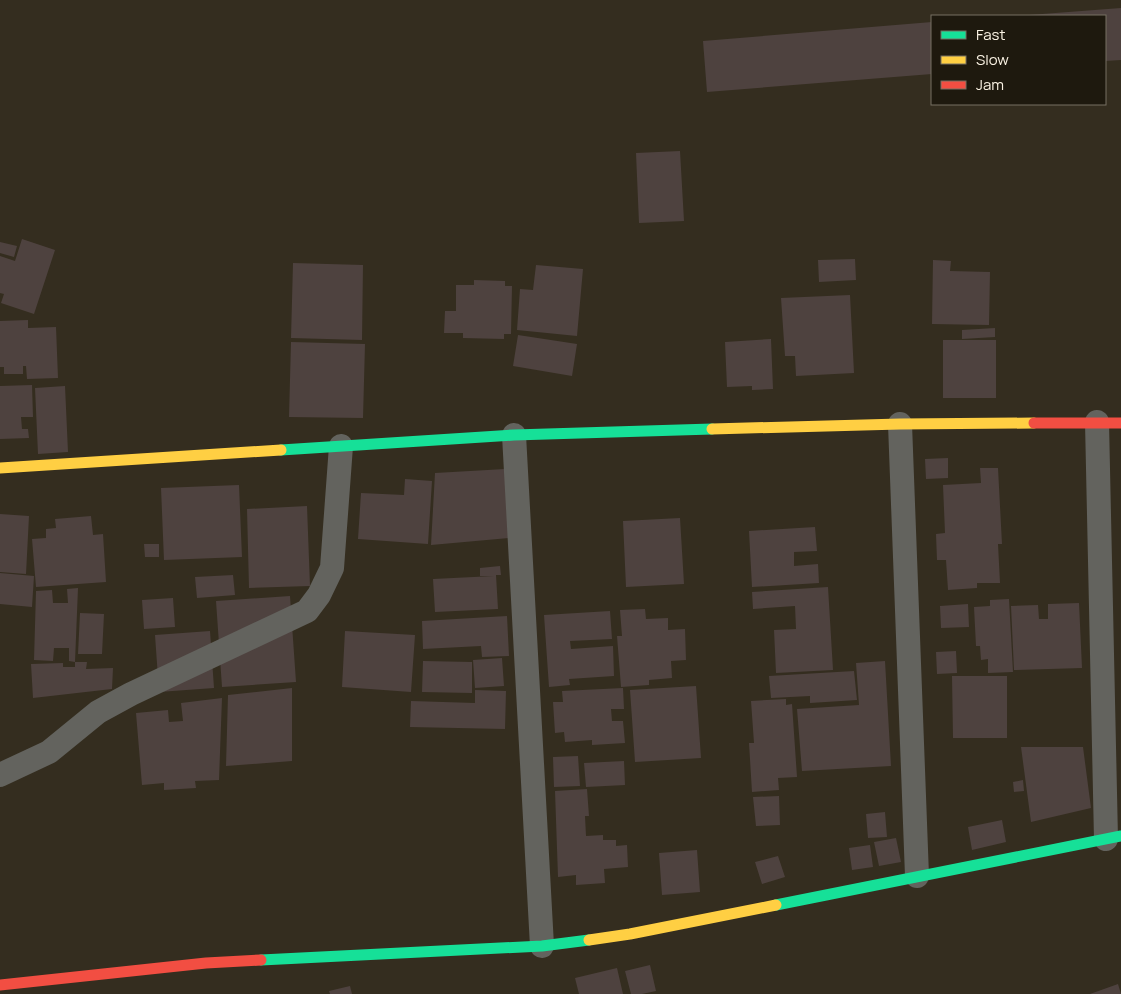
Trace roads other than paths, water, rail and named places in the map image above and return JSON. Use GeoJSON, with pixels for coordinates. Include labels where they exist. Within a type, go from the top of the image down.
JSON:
{"type":"FeatureCollection","features":[{"type":"Feature","properties":{"kind":"street"},"geometry":{"type":"LineString","coordinates":[[0,985],[206,963],[542,946],[630,934],[1114,837],[1098,422]]}},
{"type":"Feature","properties":{"kind":"street"},"geometry":{"type":"LineString","coordinates":[[0,468],[514,435],[900,424],[1121,423]]}},
{"type":"Feature","properties":{"kind":"street"},"geometry":{"type":"LineString","coordinates":[[900,424],[917,876]]}},
{"type":"Feature","properties":{"kind":"street"},"geometry":{"type":"LineString","coordinates":[[514,435],[542,946]]}},
{"type":"Feature","properties":{"kind":"street"},"geometry":{"type":"LineString","coordinates":[[0,775],[49,752],[98,712],[131,694],[307,611],[319,595],[332,568],[341,446]]}}]}
